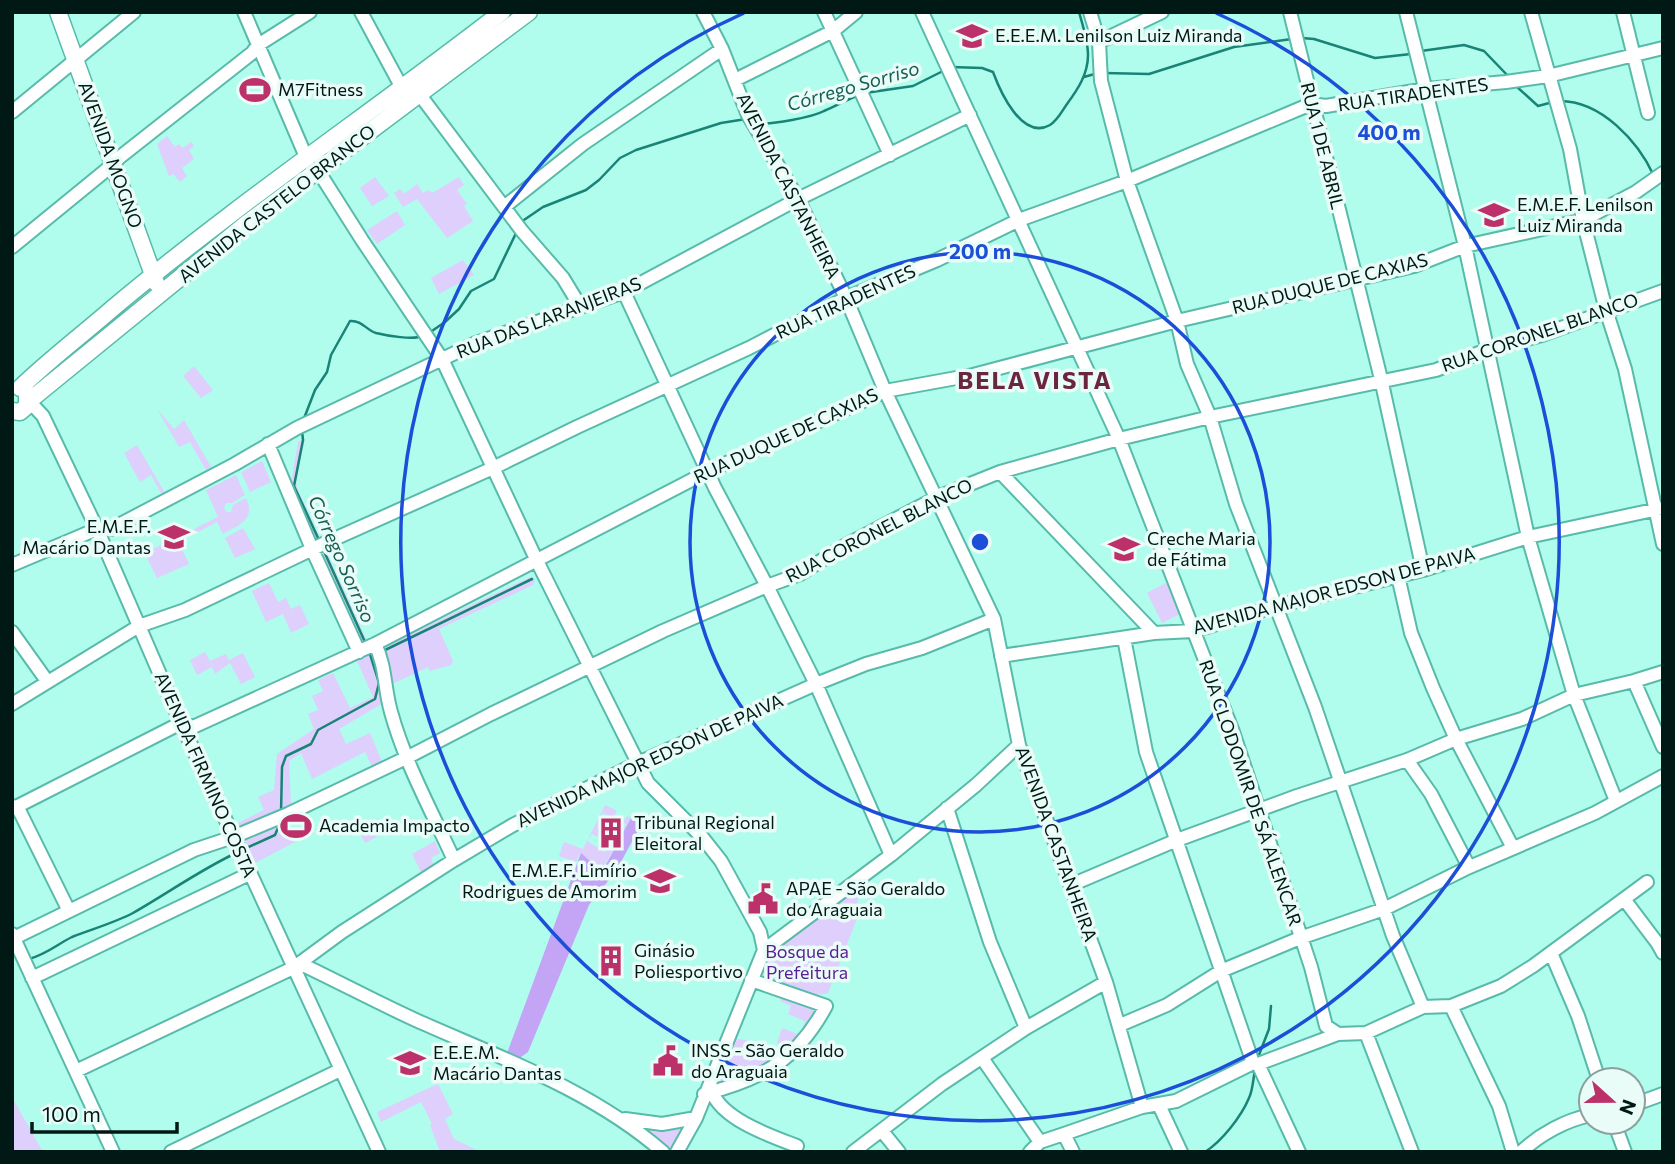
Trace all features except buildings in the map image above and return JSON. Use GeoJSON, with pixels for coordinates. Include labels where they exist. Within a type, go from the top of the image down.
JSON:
{"type":"FeatureCollection","features":[{"type":"Feature","properties":{"kind":"main road","name":"AVENIDA MOGNO"},"geometry":{"type":"LineString","coordinates":[[58,12],[153,275],[157,287],[154,299]]}},
{"type":"Feature","properties":{"kind":"main road","name":"AVENIDA CASTELO BRANCO"},"geometry":{"type":"LineString","coordinates":[[20,392],[153,275],[312,163],[412,88],[502,12]]}},
{"type":"Feature","properties":{"kind":"main road","name":"AVENIDA CASTELO BRANCO"},"geometry":{"type":"LineString","coordinates":[[412,88],[529,12]]}},
{"type":"Feature","properties":{"kind":"main road","name":"AVENIDA CASTELO BRANCO"},"geometry":{"type":"LineString","coordinates":[[20,392],[95,348],[312,163]]}},
{"type":"Feature","properties":{"kind":"main road"},"geometry":{"type":"LineString","coordinates":[[84,333],[95,348]]}},
{"type":"Feature","properties":{"kind":"main road","name":"AVENIDA CASTELO BRANCO"},"geometry":{"type":"LineString","coordinates":[[13,412],[24,410],[20,392]]}},
{"type":"Feature","properties":{"kind":"street"},"geometry":{"type":"LineString","coordinates":[[12,112],[134,12]]}},
{"type":"Feature","properties":{"kind":"street"},"geometry":{"type":"LineString","coordinates":[[244,12],[312,163],[442,359],[536,559],[648,783],[702,836],[721,861],[760,932],[764,950]]}},
{"type":"Feature","properties":{"kind":"street"},"geometry":{"type":"LineString","coordinates":[[12,247],[252,53],[258,45],[310,12]]}},
{"type":"Feature","properties":{"kind":"street"},"geometry":{"type":"LineString","coordinates":[[361,12],[412,88],[520,228],[563,278],[580,306]]}},
{"type":"Feature","properties":{"kind":"street","name":"AVENIDA CASTANHEIRA"},"geometry":{"type":"LineString","coordinates":[[704,12],[735,79],[748,115],[798,199],[846,298],[885,391],[994,619],[1019,745],[1106,982],[1142,1107]]}},
{"type":"Feature","properties":{"kind":"street"},"geometry":{"type":"LineString","coordinates":[[824,12],[890,155]]}},
{"type":"Feature","properties":{"kind":"street"},"geometry":{"type":"LineString","coordinates":[[735,79],[833,31],[856,12]]}},
{"type":"Feature","properties":{"kind":"street","name":"RUA CLODOMIR DE SÁ ALENCAR"},"geometry":{"type":"LineString","coordinates":[[922,12],[1119,439],[1233,732],[1314,978],[1326,1026],[1338,1034]]}},
{"type":"Feature","properties":{"kind":"street"},"geometry":{"type":"LineString","coordinates":[[1090,12],[1099,42],[1101,75],[1128,181],[1177,321],[1187,364],[1210,417],[1236,504],[1315,707],[1384,909],[1423,1007]]}},
{"type":"Feature","properties":{"kind":"street"},"geometry":{"type":"LineString","coordinates":[[1099,42],[1162,12]]}},
{"type":"Feature","properties":{"kind":"street","name":"RUA 1 DE ABRIL"},"geometry":{"type":"LineString","coordinates":[[1290,12],[1381,379],[1423,570]]}},
{"type":"Feature","properties":{"kind":"street"},"geometry":{"type":"LineString","coordinates":[[1406,12],[1489,349],[1528,537],[1574,695],[1616,801]]}},
{"type":"Feature","properties":{"kind":"street"},"geometry":{"type":"LineString","coordinates":[[1531,12],[1570,149],[1583,220],[1606,310],[1625,369],[1659,509],[1663,544]]}},
{"type":"Feature","properties":{"kind":"street"},"geometry":{"type":"LineString","coordinates":[[1623,12],[1648,113]]}},
{"type":"Feature","properties":{"kind":"street"},"geometry":{"type":"LineString","coordinates":[[1548,76],[1663,48]]}},
{"type":"Feature","properties":{"kind":"street"},"geometry":{"type":"LineString","coordinates":[[504,207],[583,144],[722,49]]}},
{"type":"Feature","properties":{"kind":"street","name":"RUA TIRADENTES"},"geometry":{"type":"LineString","coordinates":[[12,704],[139,626],[186,610],[317,546],[493,468],[749,348],[846,298],[937,260],[1019,220],[1128,181],[1311,104],[1326,106],[1426,89],[1548,76]]}},
{"type":"Feature","properties":{"kind":"street","name":"RUA DAS LARANJEIRAS"},"geometry":{"type":"LineString","coordinates":[[12,565],[97,528],[111,529],[302,426],[476,343],[624,292],[798,199],[970,115]]}},
{"type":"Feature","properties":{"kind":"street","name":"RUA DUQUE DE CAXIAS"},"geometry":{"type":"LineString","coordinates":[[15,807],[181,723],[193,727],[367,648],[709,471],[885,391],[973,375],[1177,321],[1414,266],[1465,247],[1583,220],[1658,177]]}},
{"type":"Feature","properties":{"kind":"street","name":"RUA CORONEL BLANCO"},"geometry":{"type":"LineString","coordinates":[[15,939],[194,850],[234,839],[408,757],[590,666],[767,586],[800,574],[846,545],[938,498],[1000,472],[1210,417],[1381,379],[1436,370],[1489,349],[1542,335],[1663,291]]}},
{"type":"Feature","properties":{"kind":"street"},"geometry":{"type":"LineString","coordinates":[[624,292],[715,488],[816,684],[891,855]]}},
{"type":"Feature","properties":{"kind":"street","name":"AVENIDA FIRMINO COSTA"},"geometry":{"type":"LineString","coordinates":[[20,392],[43,416],[97,528],[181,723],[247,868],[297,966],[340,1070],[379,1152]]}},
{"type":"Feature","properties":{"kind":"street"},"geometry":{"type":"LineString","coordinates":[[268,444],[367,648],[386,674],[390,711],[454,860]]}},
{"type":"Feature","properties":{"kind":"street"},"geometry":{"type":"LineString","coordinates":[[1000,472],[1154,632]]}},
{"type":"Feature","properties":{"kind":"street","name":"AVENIDA MAJOR EDSON DE PAIVA"},"geometry":{"type":"LineString","coordinates":[[1002,656],[1154,632],[1193,631],[1276,606],[1423,570],[1528,537],[1659,509]]}},
{"type":"Feature","properties":{"kind":"street"},"geometry":{"type":"LineString","coordinates":[[1398,576],[1411,633],[1456,739],[1513,848]]}},
{"type":"Feature","properties":{"kind":"street","name":"AVENIDA MAJOR EDSON DE PAIVA"},"geometry":{"type":"LineString","coordinates":[[76,1071],[297,966],[342,932],[454,860],[513,825],[638,763],[816,684],[866,664],[922,648],[994,619]]}},
{"type":"Feature","properties":{"kind":"street"},"geometry":{"type":"LineString","coordinates":[[12,632],[47,681]]}},
{"type":"Feature","properties":{"kind":"street"},"geometry":{"type":"LineString","coordinates":[[1124,638],[1146,752],[1256,1063],[1299,1152]]}},
{"type":"Feature","properties":{"kind":"street"},"geometry":{"type":"LineString","coordinates":[[1071,885],[1258,810],[1407,760],[1456,739],[1522,719],[1574,695],[1663,672]]}},
{"type":"Feature","properties":{"kind":"street"},"geometry":{"type":"LineString","coordinates":[[1634,681],[1663,747]]}},
{"type":"Feature","properties":{"kind":"street"},"geometry":{"type":"LineString","coordinates":[[677,1152],[708,1093],[764,950],[891,855],[1019,745]]}},
{"type":"Feature","properties":{"kind":"street"},"geometry":{"type":"LineString","coordinates":[[1407,760],[1431,794],[1469,867]]}},
{"type":"Feature","properties":{"kind":"street"},"geometry":{"type":"LineString","coordinates":[[1120,1025],[1167,1005],[1222,971],[1300,938],[1384,909],[1469,867],[1595,813],[1663,776]]}},
{"type":"Feature","properties":{"kind":"street"},"geometry":{"type":"LineString","coordinates":[[15,807],[69,911]]}},
{"type":"Feature","properties":{"kind":"street"},"geometry":{"type":"LineString","coordinates":[[947,808],[990,942],[1026,1028]]}},
{"type":"Feature","properties":{"kind":"street"},"geometry":{"type":"LineString","coordinates":[[30,973],[247,868]]}},
{"type":"Feature","properties":{"kind":"street"},"geometry":{"type":"LineString","coordinates":[[1030,1152],[1040,1142],[1142,1107],[1176,1101],[1256,1063],[1338,1034],[1366,1033],[1423,1007],[1451,1006],[1501,986],[1551,953],[1647,882]]}},
{"type":"Feature","properties":{"kind":"street"},"geometry":{"type":"LineString","coordinates":[[1624,899],[1663,953]]}},
{"type":"Feature","properties":{"kind":"street"},"geometry":{"type":"LineString","coordinates":[[15,939],[113,1152]]}},
{"type":"Feature","properties":{"kind":"street"},"geometry":{"type":"LineString","coordinates":[[1551,953],[1578,1016],[1594,1066]]}},
{"type":"Feature","properties":{"kind":"street"},"geometry":{"type":"LineString","coordinates":[[297,966],[584,1096],[621,1118],[663,1152]]}},
{"type":"Feature","properties":{"kind":"street"},"geometry":{"type":"LineString","coordinates":[[708,1093],[752,1078],[793,1054],[804,1042],[826,1006],[751,980]]}},
{"type":"Feature","properties":{"kind":"street"},"geometry":{"type":"LineString","coordinates":[[853,1152],[942,1084],[1026,1028],[1106,982]]}},
{"type":"Feature","properties":{"kind":"street"},"geometry":{"type":"LineString","coordinates":[[1451,1006],[1499,1106],[1513,1152]]}},
{"type":"Feature","properties":{"kind":"street"},"geometry":{"type":"LineString","coordinates":[[1366,1033],[1412,1152]]}},
{"type":"Feature","properties":{"kind":"street"},"geometry":{"type":"LineString","coordinates":[[982,1058],[1040,1142]]}},
{"type":"Feature","properties":{"kind":"street"},"geometry":{"type":"LineString","coordinates":[[171,1152],[340,1070]]}},
{"type":"Feature","properties":{"kind":"street"},"geometry":{"type":"LineString","coordinates":[[708,1093],[727,1112],[797,1146]]}},
{"type":"Feature","properties":{"kind":"street"},"geometry":{"type":"LineString","coordinates":[[1160,1105],[1181,1152]]}},
{"type":"Feature","properties":{"kind":"street"},"geometry":{"type":"LineString","coordinates":[[621,1118],[662,1124],[696,1118]]}},
{"type":"Feature","properties":{"kind":"street"},"geometry":{"type":"LineString","coordinates":[[1521,1152],[1535,1139],[1577,1118]]}},
{"type":"Feature","properties":{"kind":"street"},"geometry":{"type":"LineString","coordinates":[[882,1131],[899,1152]]}},
{"type":"Feature","properties":{"kind":"street"},"geometry":{"type":"LineString","coordinates":[[1064,1134],[1073,1152]]}},
{"type":"Feature","properties":{"kind":"green space"},"geometry":{"type":"Polygon","coordinates":[[[167,136],[175,147],[179,144],[183,148],[191,142],[194,146],[189,150],[194,159],[182,168],[187,176],[180,182],[173,174],[169,176],[157,144],[167,136]]]}},
{"type":"Feature","properties":{"kind":"green space"},"geometry":{"type":"Polygon","coordinates":[[[375,177],[389,196],[372,206],[360,188],[375,177]]]}},
{"type":"Feature","properties":{"kind":"green space"},"geometry":{"type":"Polygon","coordinates":[[[459,177],[464,185],[457,190],[467,204],[464,206],[473,221],[447,238],[417,199],[403,207],[394,193],[400,189],[404,194],[417,184],[423,193],[429,190],[432,193],[459,177]]]}},
{"type":"Feature","properties":{"kind":"green space"},"geometry":{"type":"Polygon","coordinates":[[[397,211],[405,225],[377,244],[367,230],[397,211]]]}},
{"type":"Feature","properties":{"kind":"green space"},"geometry":{"type":"Polygon","coordinates":[[[463,260],[474,275],[439,294],[431,278],[463,260]]]}},
{"type":"Feature","properties":{"kind":"green space"},"geometry":{"type":"Polygon","coordinates":[[[194,366],[213,390],[201,398],[183,376],[194,366]]]}},
{"type":"Feature","properties":{"kind":"green space"},"geometry":{"type":"Polygon","coordinates":[[[157,409],[174,429],[184,420],[211,467],[206,470],[190,442],[179,447],[157,409]]]}},
{"type":"Feature","properties":{"kind":"green space"},"geometry":{"type":"Polygon","coordinates":[[[305,439],[296,479],[297,488],[372,652],[375,653],[383,703],[339,729],[346,744],[370,733],[383,764],[373,769],[365,752],[312,779],[301,753],[289,761],[291,804],[288,824],[295,842],[252,863],[244,840],[276,816],[272,811],[272,815],[240,830],[238,823],[264,810],[258,797],[274,790],[277,754],[314,729],[308,714],[318,710],[312,696],[323,691],[318,680],[333,673],[350,708],[373,697],[357,661],[367,655],[291,483],[298,442],[305,439]]]}},
{"type":"Feature","properties":{"kind":"green space"},"geometry":{"type":"Polygon","coordinates":[[[137,445],[165,493],[162,495],[151,475],[140,482],[124,453],[137,445]]]}},
{"type":"Feature","properties":{"kind":"green space"},"geometry":{"type":"Polygon","coordinates":[[[262,461],[271,482],[250,492],[241,472],[262,461]]]}},
{"type":"Feature","properties":{"kind":"green space"},"geometry":{"type":"Polygon","coordinates":[[[236,475],[245,495],[232,503],[226,503],[224,508],[231,512],[233,505],[246,498],[249,505],[248,516],[235,528],[223,534],[217,522],[192,535],[190,531],[218,517],[206,490],[236,475]]]}},
{"type":"Feature","properties":{"kind":"green space"},"geometry":{"type":"Polygon","coordinates":[[[243,528],[255,549],[235,558],[225,538],[243,528]]]}},
{"type":"Feature","properties":{"kind":"green space"},"geometry":{"type":"Polygon","coordinates":[[[176,536],[189,564],[157,578],[145,554],[176,536]]]}},
{"type":"Feature","properties":{"kind":"green space"},"geometry":{"type":"Polygon","coordinates":[[[530,577],[535,580],[533,585],[439,629],[453,661],[451,665],[430,671],[428,667],[390,685],[383,647],[530,577]]]}},
{"type":"Feature","properties":{"kind":"green space"},"geometry":{"type":"Polygon","coordinates":[[[269,583],[278,602],[286,598],[291,609],[300,605],[309,624],[291,633],[283,614],[266,622],[252,591],[269,583]]]}},
{"type":"Feature","properties":{"kind":"green space"},"geometry":{"type":"Polygon","coordinates":[[[1166,583],[1182,613],[1162,623],[1147,593],[1166,583]]]}},
{"type":"Feature","properties":{"kind":"green space"},"geometry":{"type":"Polygon","coordinates":[[[205,652],[210,661],[226,654],[229,660],[243,653],[255,677],[241,684],[230,663],[215,674],[212,667],[197,675],[190,660],[205,652]]]}},
{"type":"Feature","properties":{"kind":"green space"},"geometry":{"type":"Polygon","coordinates":[[[605,805],[617,811],[613,818],[603,813],[597,824],[605,829],[600,838],[592,834],[587,841],[605,805]]]}},
{"type":"Feature","properties":{"kind":"green space"},"geometry":{"type":"Polygon","coordinates":[[[627,816],[631,818],[601,872],[580,853],[576,862],[559,856],[564,842],[583,849],[587,841],[605,852],[607,848],[610,849],[620,831],[622,832],[627,816]]]}},
{"type":"Feature","properties":{"kind":"green space"},"geometry":{"type":"Polygon","coordinates":[[[378,818],[384,833],[365,843],[358,828],[378,818]]]}},
{"type":"Feature","properties":{"kind":"green space"},"geometry":{"type":"Polygon","coordinates":[[[435,841],[440,853],[431,858],[434,865],[421,872],[412,854],[435,841]]]}},
{"type":"Feature","properties":{"kind":"green space","name":"Bosque da Prefeitura"},"geometry":{"type":"Polygon","coordinates":[[[858,886],[858,916],[828,993],[813,994],[792,990],[758,973],[773,952],[858,886]]]}},
{"type":"Feature","properties":{"kind":"green space"},"geometry":{"type":"Polygon","coordinates":[[[782,997],[810,1007],[816,1013],[803,1036],[789,1045],[777,1043],[782,1028],[800,1035],[805,1021],[788,1014],[791,1006],[780,1001],[782,997]]]}},
{"type":"Feature","properties":{"kind":"green space"},"geometry":{"type":"Polygon","coordinates":[[[733,1038],[745,1040],[780,1056],[745,1076],[717,1082],[733,1038]]]}},
{"type":"Feature","properties":{"kind":"green space"},"geometry":{"type":"Polygon","coordinates":[[[438,1084],[453,1114],[445,1119],[454,1139],[481,1152],[440,1152],[430,1125],[432,1124],[421,1102],[381,1122],[377,1112],[438,1084]]]}},
{"type":"Feature","properties":{"kind":"green space"},"geometry":{"type":"Polygon","coordinates":[[[12,1097],[43,1152],[12,1152],[12,1097]]]}},
{"type":"Feature","properties":{"kind":"green space"},"geometry":{"type":"Polygon","coordinates":[[[685,1126],[671,1149],[641,1129],[685,1126]]]}},
{"type":"Feature","properties":{"kind":"shaded area"},"geometry":{"type":"Polygon","coordinates":[[[631,818],[641,825],[616,871],[589,905],[528,1052],[517,1060],[506,1056],[581,853],[602,872],[631,818]]]}},
{"type":"Feature","properties":{"kind":"waterway","name":"Córrego Sorriso"},"geometry":{"type":"LineString","coordinates":[[951,67],[982,68],[993,72],[1007,101],[1022,120],[1030,126],[1040,128],[1050,125],[1075,93],[1086,69],[1087,44],[1079,12]]}},
{"type":"Feature","properties":{"kind":"waterway"},"geometry":{"type":"LineString","coordinates":[[1302,38],[1314,39],[1375,58],[1411,54]]}},
{"type":"Feature","properties":{"kind":"waterway"},"geometry":{"type":"LineString","coordinates":[[1104,73],[1149,74],[1234,47],[1292,39]]}},
{"type":"Feature","properties":{"kind":"waterway"},"geometry":{"type":"LineString","coordinates":[[1421,51],[1464,45],[1484,51],[1510,78]]}},
{"type":"Feature","properties":{"kind":"waterway","name":"Córrego Sorriso"},"geometry":{"type":"LineString","coordinates":[[865,93],[913,86],[945,70]]}},
{"type":"Feature","properties":{"kind":"waterway"},"geometry":{"type":"LineString","coordinates":[[1084,77],[1098,73]]}},
{"type":"Feature","properties":{"kind":"waterway"},"geometry":{"type":"LineString","coordinates":[[1516,86],[1538,106],[1553,102]]}},
{"type":"Feature","properties":{"kind":"waterway","name":"Córrego Sorriso"},"geometry":{"type":"LineString","coordinates":[[759,123],[811,116],[859,95]]}},
{"type":"Feature","properties":{"kind":"waterway"},"geometry":{"type":"LineString","coordinates":[[1560,101],[1590,108],[1616,125],[1638,150],[1654,176]]}},
{"type":"Feature","properties":{"kind":"waterway","name":"Córrego Sorriso"},"geometry":{"type":"LineString","coordinates":[[521,222],[543,207],[586,190],[620,158],[636,150],[721,123],[746,119]]}},
{"type":"Feature","properties":{"kind":"waterway","name":"Córrego Sorriso"},"geometry":{"type":"LineString","coordinates":[[429,333],[459,309],[471,291],[494,279],[517,231]]}},
{"type":"Feature","properties":{"kind":"waterway","name":"Córrego Sorriso"},"geometry":{"type":"LineString","coordinates":[[303,421],[315,390],[327,372],[331,355],[350,321],[358,322],[381,334],[407,338],[423,336]]}},
{"type":"Feature","properties":{"kind":"waterway","name":"Córrego Sorriso"},"geometry":{"type":"LineString","coordinates":[[302,431],[303,440],[294,486],[319,540]]}},
{"type":"Feature","properties":{"kind":"waterway","name":"Córrego Sorriso"},"geometry":{"type":"LineString","coordinates":[[323,549],[365,642]]}},
{"type":"Feature","properties":{"kind":"waterway"},"geometry":{"type":"LineString","coordinates":[[383,651],[532,579]]}},
{"type":"Feature","properties":{"kind":"waterway","name":"Córrego Sorriso"},"geometry":{"type":"LineString","coordinates":[[281,813],[282,767],[286,756],[311,744],[318,730],[375,699],[379,683],[369,651]]}},
{"type":"Feature","properties":{"kind":"waterway","name":"Córrego Sorriso"},"geometry":{"type":"LineString","coordinates":[[242,850],[275,835],[280,823]]}},
{"type":"Feature","properties":{"kind":"waterway","name":"Córrego Sorriso"},"geometry":{"type":"LineString","coordinates":[[29,959],[72,937],[133,913],[236,853]]}},
{"type":"Feature","properties":{"kind":"waterway"},"geometry":{"type":"LineString","coordinates":[[1257,1060],[1269,1029],[1271,1006]]}},
{"type":"Feature","properties":{"kind":"waterway"},"geometry":{"type":"LineString","coordinates":[[1205,1152],[1224,1135],[1241,1113],[1250,1095],[1255,1070]]}},
{"type":"Feature","properties":{"kind":"place","name":"E.E.E.M. Lenilson Luiz Miranda"},"geometry":{"type":"Point","coordinates":[972,36]}},
{"type":"Feature","properties":{"kind":"place","name":"M7Fitness"},"geometry":{"type":"Point","coordinates":[255,90]}},
{"type":"Feature","properties":{"kind":"place","name":"E.M.E.F. Lenilson Luiz Miranda"},"geometry":{"type":"Point","coordinates":[1494,215]}},
{"type":"Feature","properties":{"kind":"place","name":"E.M.E.F. Macário Dantas"},"geometry":{"type":"Point","coordinates":[174,537]}},
{"type":"Feature","properties":{"kind":"place","name":"Creche Maria de Fátima"},"geometry":{"type":"Point","coordinates":[1124,549]}},
{"type":"Feature","properties":{"kind":"place","name":"Academia Impacto"},"geometry":{"type":"Point","coordinates":[296,826]}},
{"type":"Feature","properties":{"kind":"place","name":"Tribunal Regional Eleitoral"},"geometry":{"type":"Point","coordinates":[611,833]}},
{"type":"Feature","properties":{"kind":"place","name":"E.M.E.F. Limírio Rodrigues de Amorim"},"geometry":{"type":"Point","coordinates":[660,881]}},
{"type":"Feature","properties":{"kind":"place","name":"APAE - São Geraldo do Araguaia"},"geometry":{"type":"Point","coordinates":[763,899]}},
{"type":"Feature","properties":{"kind":"place","name":"Ginásio Poliesportivo"},"geometry":{"type":"Point","coordinates":[611,961]}},
{"type":"Feature","properties":{"kind":"place","name":"INSS - São Geraldo do Araguaia"},"geometry":{"type":"Point","coordinates":[668,1061]}},
{"type":"Feature","properties":{"kind":"place","name":"E.E.E.M. Macário Dantas"},"geometry":{"type":"Point","coordinates":[410,1063]}},
{"type":"Feature","properties":{"kind":"district","name":"BELA VISTA"},"geometry":{"type":"Point","coordinates":[1035,381]}}]}
